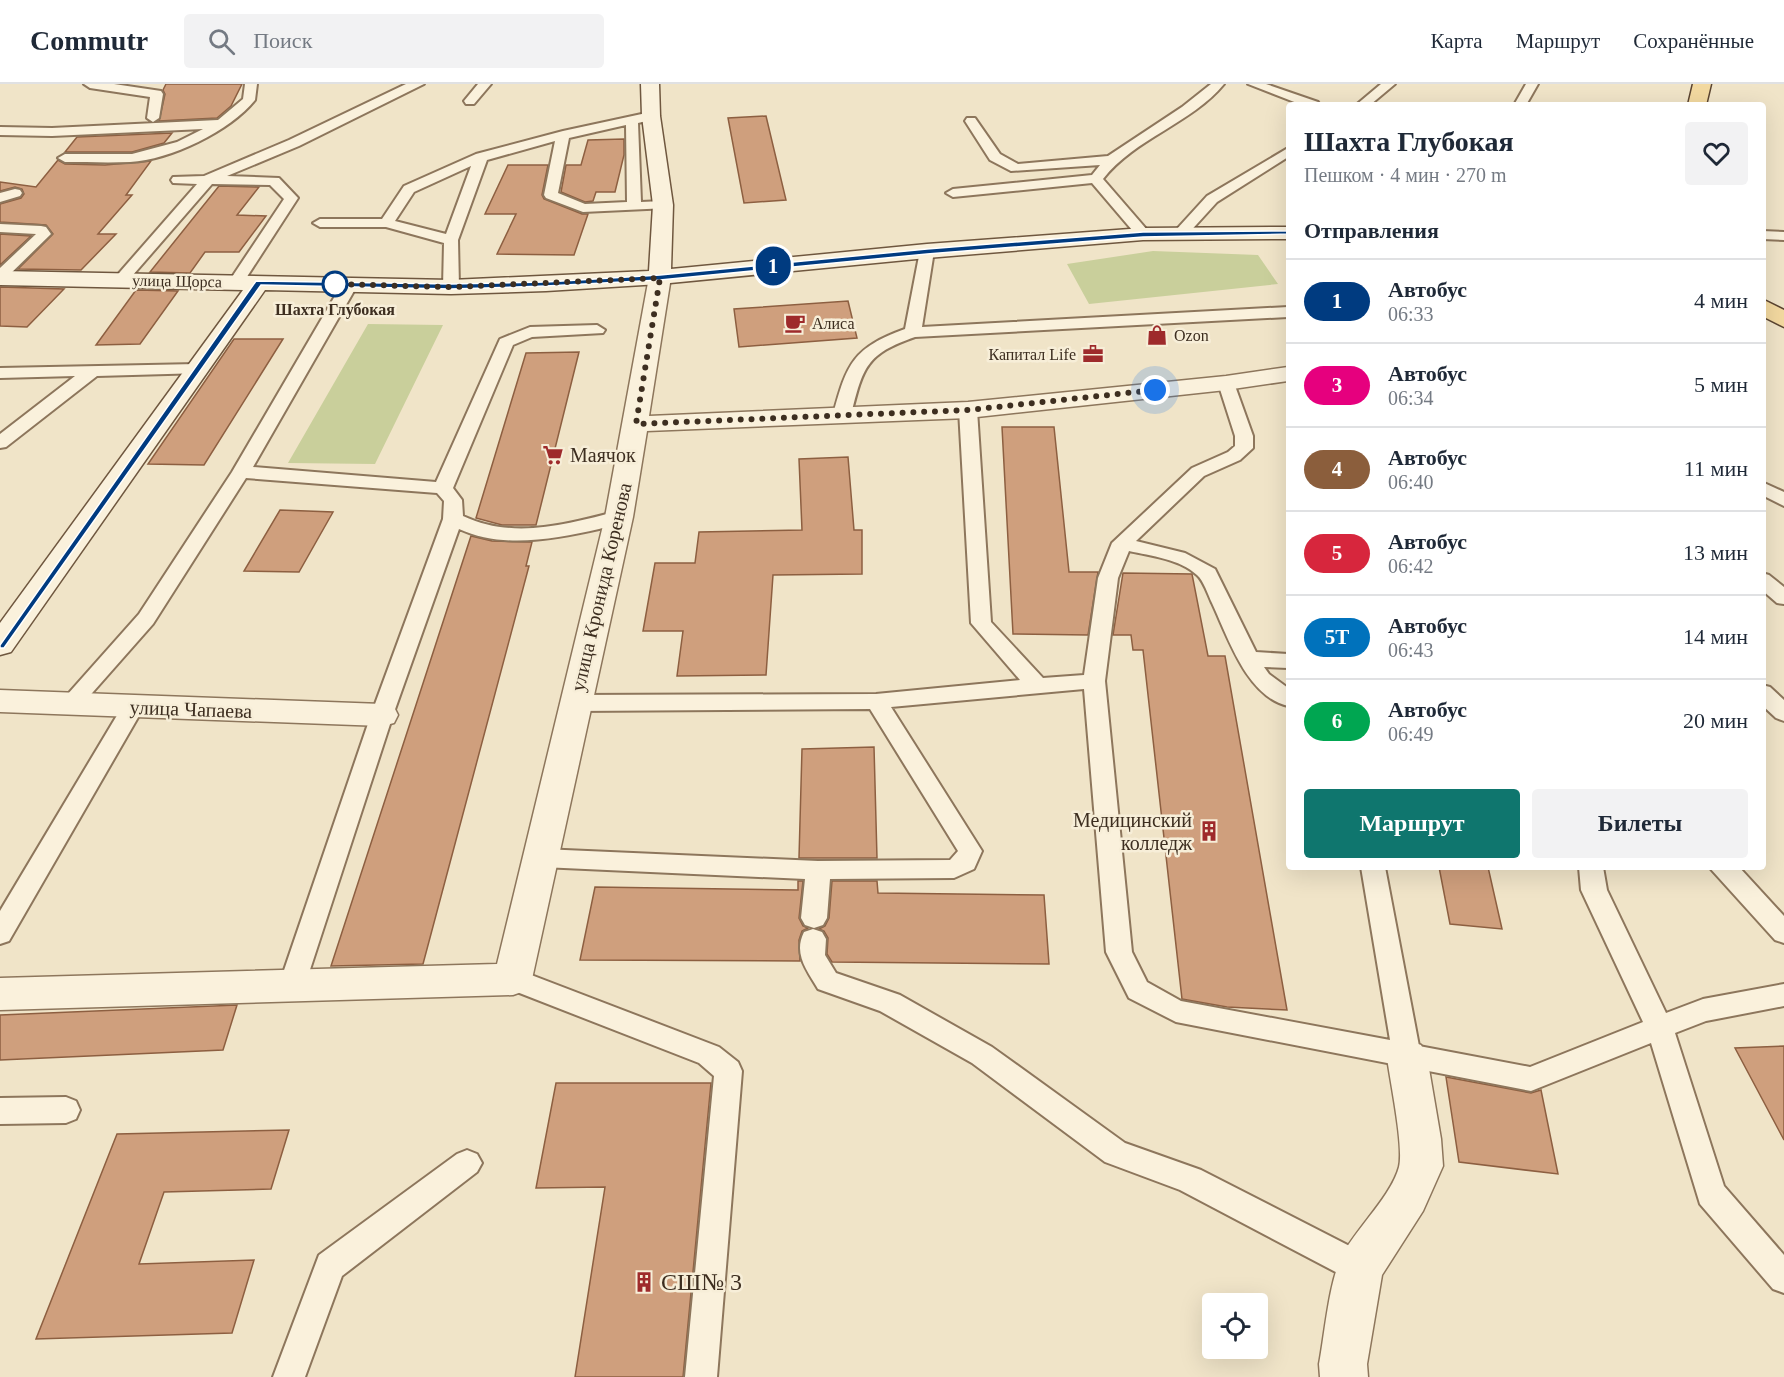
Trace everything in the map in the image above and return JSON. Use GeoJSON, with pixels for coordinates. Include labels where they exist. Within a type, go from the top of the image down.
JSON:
{"type":"FeatureCollection","features":[{"type":"Feature","properties":{"kind":"main road"},"geometry":{"type":"LineString","coordinates":[[1698,102],[1702,84]]}},
{"type":"Feature","properties":{"kind":"main road"},"geometry":{"type":"LineString","coordinates":[[1766,309],[1784,320]]}},
{"type":"Feature","properties":{"kind":"street","name":"улица Кронида Коренова"},"geometry":{"type":"LineString","coordinates":[[513,979],[619,517],[660,278],[663,205],[642,118],[650,84]]}},
{"type":"Feature","properties":{"kind":"street","name":"улица Щорса"},"geometry":{"type":"LineString","coordinates":[[0,277],[451,287],[660,278],[927,251],[1143,234],[1286,233]]}},
{"type":"Feature","properties":{"kind":"street"},"geometry":{"type":"LineString","coordinates":[[0,645],[197,369],[247,283]]}},
{"type":"Feature","properties":{"kind":"street"},"geometry":{"type":"LineString","coordinates":[[636,424],[968,410],[1226,383],[1286,374]]}},
{"type":"Feature","properties":{"kind":"street","name":"улица Чапаева"},"geometry":{"type":"LineString","coordinates":[[0,701],[382,715]]}},
{"type":"Feature","properties":{"kind":"street"},"geometry":{"type":"LineString","coordinates":[[0,994],[513,979]]}},
{"type":"Feature","properties":{"kind":"street"},"geometry":{"type":"LineString","coordinates":[[1344,1377],[1343,1364],[1360,1268],[1407,1197],[1421,1166],[1420,1139],[1407,1057]]}},
{"type":"Feature","properties":{"kind":"lane"},"geometry":{"type":"LineString","coordinates":[[90,84],[157,94],[153,118]]}},
{"type":"Feature","properties":{"kind":"lane"},"geometry":{"type":"LineString","coordinates":[[65,158],[132,158],[182,145],[221,124],[249,100],[251,84]]}},
{"type":"Feature","properties":{"kind":"lane"},"geometry":{"type":"LineString","coordinates":[[121,280],[209,179],[294,143],[400,90],[418,84]]}},
{"type":"Feature","properties":{"kind":"lane"},"geometry":{"type":"LineString","coordinates":[[470,101],[485,84]]}},
{"type":"Feature","properties":{"kind":"lane"},"geometry":{"type":"LineString","coordinates":[[953,194],[1096,179],[1110,160],[1186,110],[1218,84]]}},
{"type":"Feature","properties":{"kind":"lane"},"geometry":{"type":"LineString","coordinates":[[1254,84],[1305,102]]}},
{"type":"Feature","properties":{"kind":"lane"},"geometry":{"type":"LineString","coordinates":[[1366,102],[1389,84]]}},
{"type":"Feature","properties":{"kind":"lane"},"geometry":{"type":"LineString","coordinates":[[1522,102],[1532,84]]}},
{"type":"Feature","properties":{"kind":"lane"},"geometry":{"type":"LineString","coordinates":[[386,223],[409,189],[481,157],[563,135],[642,118],[634,205]]}},
{"type":"Feature","properties":{"kind":"lane"},"geometry":{"type":"LineString","coordinates":[[971,121],[995,157],[1016,168],[1110,160]]}},
{"type":"Feature","properties":{"kind":"lane"},"geometry":{"type":"LineString","coordinates":[[0,131],[52,132],[221,124]]}},
{"type":"Feature","properties":{"kind":"lane"},"geometry":{"type":"LineString","coordinates":[[563,135],[551,195],[583,208],[663,205]]}},
{"type":"Feature","properties":{"kind":"lane"},"geometry":{"type":"LineString","coordinates":[[1180,233],[1212,199],[1286,153]]}},
{"type":"Feature","properties":{"kind":"lane"},"geometry":{"type":"LineString","coordinates":[[451,287],[451,240],[481,157]]}},
{"type":"Feature","properties":{"kind":"lane"},"geometry":{"type":"LineString","coordinates":[[1096,179],[1143,234]]}},
{"type":"Feature","properties":{"kind":"lane"},"geometry":{"type":"LineString","coordinates":[[178,180],[274,181],[291,198],[247,283]]}},
{"type":"Feature","properties":{"kind":"lane"},"geometry":{"type":"LineString","coordinates":[[0,198],[15,193]]}},
{"type":"Feature","properties":{"kind":"lane"},"geometry":{"type":"LineString","coordinates":[[320,223],[386,223],[451,240]]}},
{"type":"Feature","properties":{"kind":"lane"},"geometry":{"type":"LineString","coordinates":[[0,228],[41,230],[44,234],[0,277]]}},
{"type":"Feature","properties":{"kind":"lane"},"geometry":{"type":"LineString","coordinates":[[1766,235],[1784,236]]}},
{"type":"Feature","properties":{"kind":"lane"},"geometry":{"type":"LineString","coordinates":[[913,332],[927,251]]}},
{"type":"Feature","properties":{"kind":"lane"},"geometry":{"type":"LineString","coordinates":[[70,704],[146,619],[241,472],[350,284]]}},
{"type":"Feature","properties":{"kind":"lane"},"geometry":{"type":"LineString","coordinates":[[842,415],[854,370],[862,358],[883,341],[913,332],[1286,312]]}},
{"type":"Feature","properties":{"kind":"lane"},"geometry":{"type":"LineString","coordinates":[[443,488],[506,342],[530,332],[597,330]]}},
{"type":"Feature","properties":{"kind":"lane"},"geometry":{"type":"LineString","coordinates":[[0,373],[197,369]]}},
{"type":"Feature","properties":{"kind":"lane"},"geometry":{"type":"LineString","coordinates":[[0,443],[93,371]]}},
{"type":"Feature","properties":{"kind":"lane"},"geometry":{"type":"LineString","coordinates":[[1226,383],[1244,436],[1244,448],[1234,456],[1198,472],[1122,543],[1107,578],[1094,681],[1119,952],[1138,990],[1176,1011],[1531,1079],[1703,1010],[1784,995]]}},
{"type":"Feature","properties":{"kind":"lane"},"geometry":{"type":"LineString","coordinates":[[968,410],[981,623],[1038,687]]}},
{"type":"Feature","properties":{"kind":"lane"},"geometry":{"type":"LineString","coordinates":[[241,472],[443,488],[453,500],[453,519],[382,715],[292,985]]}},
{"type":"Feature","properties":{"kind":"lane"},"geometry":{"type":"LineString","coordinates":[[1766,489],[1784,500]]}},
{"type":"Feature","properties":{"kind":"lane"},"geometry":{"type":"LineString","coordinates":[[453,519],[482,532],[544,534],[581,528],[619,517]]}},
{"type":"Feature","properties":{"kind":"lane"},"geometry":{"type":"LineString","coordinates":[[1122,543],[1185,560],[1198,565],[1208,573],[1261,679],[1286,698]]}},
{"type":"Feature","properties":{"kind":"lane"},"geometry":{"type":"LineString","coordinates":[[1766,582],[1784,598]]}},
{"type":"Feature","properties":{"kind":"lane"},"geometry":{"type":"LineString","coordinates":[[1249,659],[1286,661]]}},
{"type":"Feature","properties":{"kind":"lane"},"geometry":{"type":"LineString","coordinates":[[575,703],[876,701],[1094,681]]}},
{"type":"Feature","properties":{"kind":"lane"},"geometry":{"type":"LineString","coordinates":[[1766,696],[1784,713]]}},
{"type":"Feature","properties":{"kind":"lane"},"geometry":{"type":"LineString","coordinates":[[542,858],[818,870],[954,869],[965,862],[970,850],[876,701]]}},
{"type":"Feature","properties":{"kind":"lane"},"geometry":{"type":"LineString","coordinates":[[0,934],[133,707]]}},
{"type":"Feature","properties":{"kind":"lane"},"geometry":{"type":"LineString","coordinates":[[818,870],[812,956],[827,981],[890,1002],[982,1055],[1115,1153],[1190,1180],[1360,1268]]}},
{"type":"Feature","properties":{"kind":"lane"},"geometry":{"type":"LineString","coordinates":[[1374,870],[1407,1057]]}},
{"type":"Feature","properties":{"kind":"lane"},"geometry":{"type":"LineString","coordinates":[[1591,870],[1594,890],[1660,1029],[1711,1194],[1784,1278]]}},
{"type":"Feature","properties":{"kind":"lane"},"geometry":{"type":"LineString","coordinates":[[1727,870],[1784,933]]}},
{"type":"Feature","properties":{"kind":"lane"},"geometry":{"type":"LineString","coordinates":[[513,979],[708,1055],[728,1071],[700,1377]]}},
{"type":"Feature","properties":{"kind":"lane"},"geometry":{"type":"LineString","coordinates":[[0,1111],[66,1110]]}},
{"type":"Feature","properties":{"kind":"lane"},"geometry":{"type":"LineString","coordinates":[[289,1377],[330,1266],[467,1163]]}},
{"type":"Feature","properties":{"kind":"green space"},"geometry":{"type":"Polygon","coordinates":[[[1153,251],[1258,255],[1278,284],[1089,304],[1067,264],[1153,251]]]}},
{"type":"Feature","properties":{"kind":"green space"},"geometry":{"type":"Polygon","coordinates":[[[368,324],[443,325],[375,464],[288,463],[368,324]]]}},
{"type":"Feature","properties":{"kind":"building"},"geometry":{"type":"Polygon","coordinates":[[[166,84],[242,84],[231,106],[217,118],[159,121],[165,94],[163,90],[166,84]]]}},
{"type":"Feature","properties":{"kind":"building"},"geometry":{"type":"Polygon","coordinates":[[[766,116],[786,200],[744,203],[728,118],[766,116]]]}},
{"type":"Feature","properties":{"kind":"building"},"geometry":{"type":"Polygon","coordinates":[[[172,133],[164,143],[132,152],[65,152],[77,137],[172,133]]]}},
{"type":"Feature","properties":{"kind":"building"},"geometry":{"type":"Polygon","coordinates":[[[624,139],[624,155],[615,192],[596,192],[593,201],[585,202],[561,192],[566,165],[581,165],[588,140],[624,139]]]}},
{"type":"Feature","properties":{"kind":"building"},"geometry":{"type":"Polygon","coordinates":[[[58,160],[65,164],[105,165],[151,161],[126,195],[132,195],[98,234],[116,234],[81,270],[18,269],[53,234],[46,225],[0,222],[0,204],[21,198],[24,194],[22,189],[15,187],[0,191],[0,182],[36,187],[58,160]]]}},
{"type":"Feature","properties":{"kind":"building"},"geometry":{"type":"Polygon","coordinates":[[[508,165],[548,165],[542,195],[544,199],[582,214],[588,214],[574,255],[497,254],[516,214],[485,214],[508,165]]]}},
{"type":"Feature","properties":{"kind":"building"},"geometry":{"type":"Polygon","coordinates":[[[219,186],[259,187],[237,215],[266,216],[239,252],[205,252],[190,273],[150,272],[219,186]]]}},
{"type":"Feature","properties":{"kind":"building"},"geometry":{"type":"Polygon","coordinates":[[[0,234],[31,236],[0,265],[0,234]]]}},
{"type":"Feature","properties":{"kind":"building"},"geometry":{"type":"Polygon","coordinates":[[[0,287],[64,289],[27,327],[0,326],[0,287]]]}},
{"type":"Feature","properties":{"kind":"building"},"geometry":{"type":"Polygon","coordinates":[[[136,290],[178,291],[140,344],[96,345],[136,290]]]}},
{"type":"Feature","properties":{"kind":"building","name":"Алиса"},"geometry":{"type":"Polygon","coordinates":[[[848,301],[857,338],[739,347],[734,309],[848,301]]]}},
{"type":"Feature","properties":{"kind":"building"},"geometry":{"type":"Polygon","coordinates":[[[234,339],[283,339],[204,465],[148,464],[234,339]]]}},
{"type":"Feature","properties":{"kind":"building"},"geometry":{"type":"Polygon","coordinates":[[[579,352],[536,525],[502,525],[476,518],[526,353],[579,352]]]}},
{"type":"Feature","properties":{"kind":"building"},"geometry":{"type":"Polygon","coordinates":[[[1002,427],[1054,427],[1069,572],[1098,572],[1088,635],[1013,634],[1002,427]]]}},
{"type":"Feature","properties":{"kind":"building"},"geometry":{"type":"Polygon","coordinates":[[[848,457],[854,530],[862,530],[862,574],[773,575],[766,675],[677,676],[683,631],[643,631],[655,563],[695,563],[699,532],[802,530],[799,459],[848,457]]]}},
{"type":"Feature","properties":{"kind":"building"},"geometry":{"type":"Polygon","coordinates":[[[280,510],[333,512],[299,572],[244,571],[280,510]]]}},
{"type":"Feature","properties":{"kind":"building"},"geometry":{"type":"Polygon","coordinates":[[[471,536],[492,541],[532,542],[526,566],[529,566],[423,964],[331,966],[471,536]]]}},
{"type":"Feature","properties":{"kind":"building","name":"Медицинский колледж"},"geometry":{"type":"Polygon","coordinates":[[[1123,573],[1192,574],[1208,656],[1225,656],[1287,1010],[1227,1007],[1182,999],[1143,650],[1133,650],[1131,635],[1113,635],[1123,573]]]}},
{"type":"Feature","properties":{"kind":"building"},"geometry":{"type":"Polygon","coordinates":[[[874,747],[877,858],[799,858],[802,749],[874,747]]]}},
{"type":"Feature","properties":{"kind":"building"},"geometry":{"type":"Polygon","coordinates":[[[1440,870],[1489,870],[1502,929],[1450,924],[1440,870]]]}},
{"type":"Feature","properties":{"kind":"building"},"geometry":{"type":"Polygon","coordinates":[[[798,881],[803,881],[799,918],[803,926],[808,928],[802,931],[799,940],[800,961],[580,960],[595,887],[798,890],[798,881]]]}},
{"type":"Feature","properties":{"kind":"building"},"geometry":{"type":"Polygon","coordinates":[[[832,881],[877,881],[878,893],[1044,895],[1049,964],[832,962],[827,954],[828,938],[824,931],[819,929],[825,926],[829,918],[832,881]]]}},
{"type":"Feature","properties":{"kind":"building"},"geometry":{"type":"Polygon","coordinates":[[[237,1005],[223,1050],[0,1060],[0,1015],[237,1005]]]}},
{"type":"Feature","properties":{"kind":"building"},"geometry":{"type":"Polygon","coordinates":[[[1784,1046],[1784,1140],[1735,1048],[1784,1046]]]}},
{"type":"Feature","properties":{"kind":"building"},"geometry":{"type":"Polygon","coordinates":[[[1446,1077],[1531,1093],[1541,1090],[1558,1174],[1459,1162],[1446,1077]]]}},
{"type":"Feature","properties":{"kind":"building","name":"СШ№ 3"},"geometry":{"type":"Polygon","coordinates":[[[556,1083],[711,1083],[683,1377],[575,1377],[605,1187],[536,1188],[556,1083]]]}},
{"type":"Feature","properties":{"kind":"building"},"geometry":{"type":"Polygon","coordinates":[[[289,1130],[271,1189],[164,1192],[139,1264],[254,1260],[232,1333],[36,1339],[117,1134],[289,1130]]]}},
{"type":"Feature","properties":{"kind":"bus line","name":"1"},"geometry":{"type":"LineString","coordinates":[[0,645],[259,283],[451,287],[546,284],[660,278],[927,251],[1143,234],[1286,233]]}},
{"type":"Feature","properties":{"kind":"place","name":"Шахта Глубокая"},"geometry":{"type":"Point","coordinates":[335,284]}},
{"type":"Feature","properties":{"kind":"place","name":"Алиса"},"geometry":{"type":"Point","coordinates":[795,323]}},
{"type":"Feature","properties":{"kind":"place","name":"Ozon"},"geometry":{"type":"Point","coordinates":[1157,335]}},
{"type":"Feature","properties":{"kind":"place","name":"Капитал Life"},"geometry":{"type":"Point","coordinates":[1093,354]}},
{"type":"Feature","properties":{"kind":"place","name":"Маячок"},"geometry":{"type":"Point","coordinates":[553,455]}},
{"type":"Feature","properties":{"kind":"place","name":"Медицинский колледж"},"geometry":{"type":"Point","coordinates":[1209,831]}},
{"type":"Feature","properties":{"kind":"place","name":"СШ№ 3"},"geometry":{"type":"Point","coordinates":[644,1282]}},
{"type":"Feature","properties":{"kind":"route"},"geometry":{"type":"LineString","coordinates":[[335,284],[327,284],[451,287],[660,278],[636,424],[968,410],[1155,390]]}}]}
